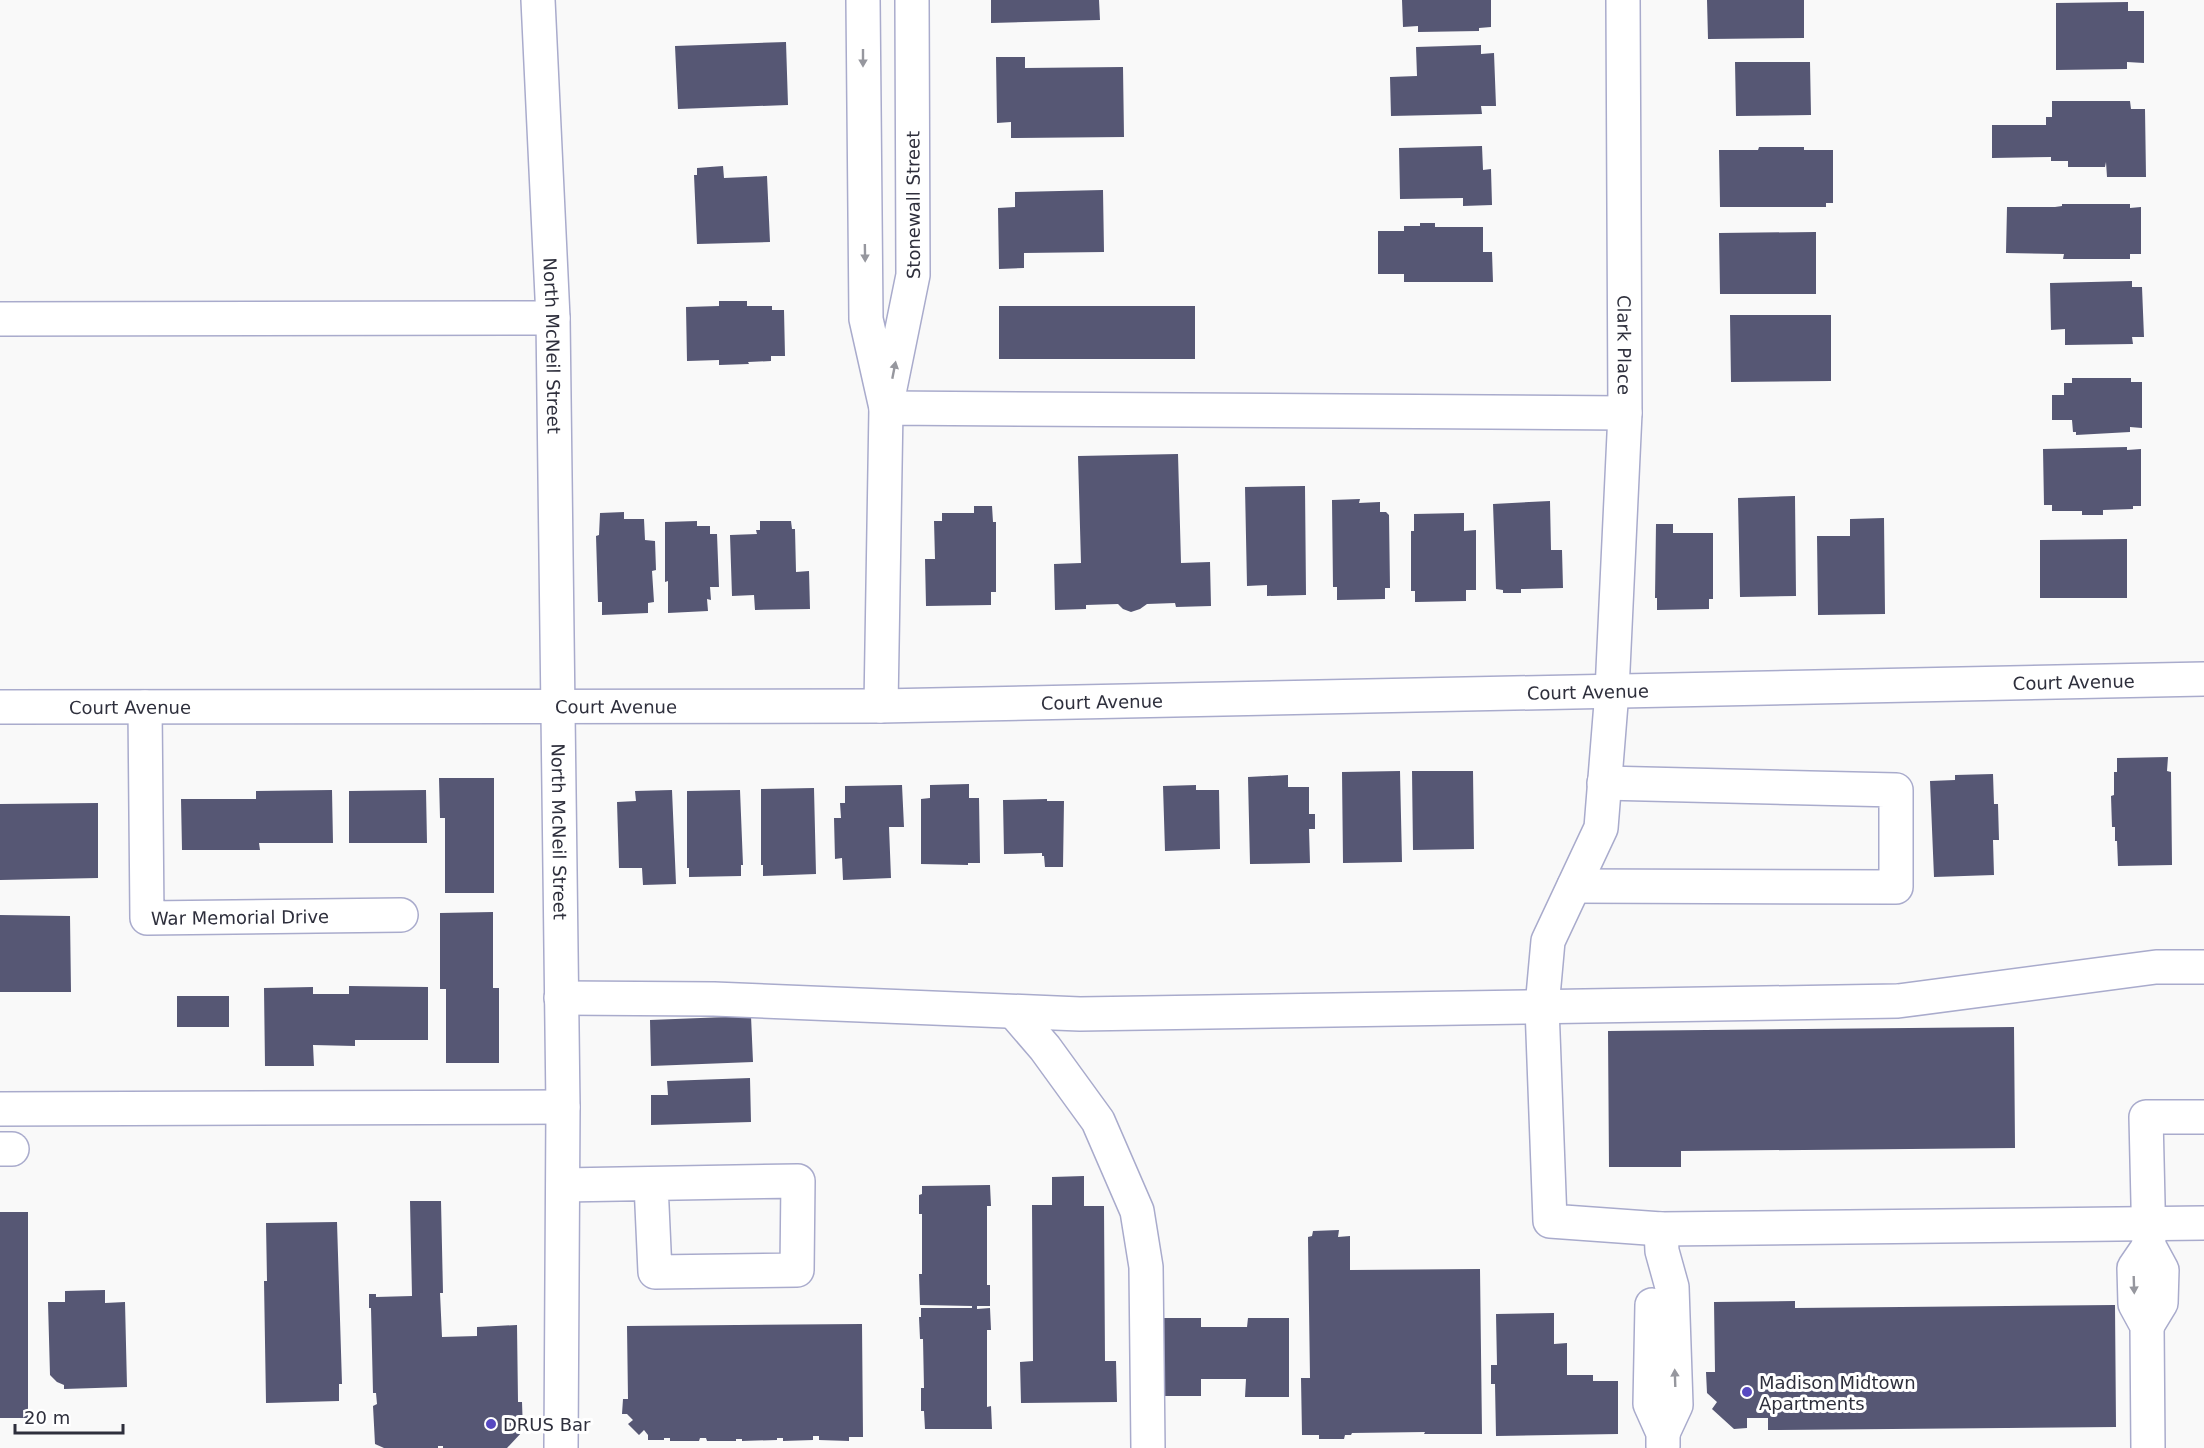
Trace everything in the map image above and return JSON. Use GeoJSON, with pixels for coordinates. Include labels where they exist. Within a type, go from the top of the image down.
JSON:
{"type":"FeatureCollection","features":[{"type":"Feature","properties":{"kind":"street","name":"North McNeil Street"},"geometry":{"type":"LineString","coordinates":[[538,0],[553,318],[563,1185],[561,1448]]}},
{"type":"Feature","properties":{"kind":"street","name":"Stonewall Street"},"geometry":{"type":"LineString","coordinates":[[863,0],[866,320],[886,408]]}},
{"type":"Feature","properties":{"kind":"street","name":"Stonewall Street"},"geometry":{"type":"LineString","coordinates":[[881,706],[886,408],[913,275],[912,0]]}},
{"type":"Feature","properties":{"kind":"street","name":"Clark Place"},"geometry":{"type":"LineString","coordinates":[[1623,0],[1625,413],[1612,691],[1601,828],[1548,941],[1542,1007],[1550,1221],[1662,1240]]}},
{"type":"Feature","properties":{"kind":"street"},"geometry":{"type":"LineString","coordinates":[[0,318],[553,318]]}},
{"type":"Feature","properties":{"kind":"street"},"geometry":{"type":"LineString","coordinates":[[886,408],[1625,413]]}},
{"type":"Feature","properties":{"kind":"street","name":"Court Avenue"},"geometry":{"type":"LineString","coordinates":[[0,707],[881,706],[2204,679]]}},
{"type":"Feature","properties":{"kind":"street","name":"War Memorial Drive"},"geometry":{"type":"LineString","coordinates":[[145,707],[147,918],[401,915]]}},
{"type":"Feature","properties":{"kind":"street"},"geometry":{"type":"LineString","coordinates":[[1574,886],[1896,887],[1896,790],[1604,783]]}},
{"type":"Feature","properties":{"kind":"street"},"geometry":{"type":"LineString","coordinates":[[561,998],[714,999],[1080,1014],[1898,1001],[2156,967],[2204,967]]}},
{"type":"Feature","properties":{"kind":"street"},"geometry":{"type":"LineString","coordinates":[[1014,1012],[1045,1048],[1098,1121],[1137,1211],[1146,1267],[1148,1448]]}},
{"type":"Feature","properties":{"kind":"street"},"geometry":{"type":"LineString","coordinates":[[0,1109],[562,1107]]}},
{"type":"Feature","properties":{"kind":"street"},"geometry":{"type":"LineString","coordinates":[[2148,1448],[2148,1326],[2161,1303],[2162,1270],[2149,1234],[2146,1117],[2204,1117]]}},
{"type":"Feature","properties":{"kind":"street"},"geometry":{"type":"LineString","coordinates":[[563,1185],[798,1181],[796,1270],[655,1272],[651,1184]]}},
{"type":"Feature","properties":{"kind":"street"},"geometry":{"type":"LineString","coordinates":[[1663,1441],[1676,1405],[1672,1287],[1662,1240],[2149,1234],[2204,1223]]}},
{"type":"Feature","properties":{"kind":"building"},"geometry":{"type":"Polygon","coordinates":[[[991,0],[1099,0],[1100,20],[991,23],[991,0]]]}},
{"type":"Feature","properties":{"kind":"building"},"geometry":{"type":"Polygon","coordinates":[[[1402,0],[1491,0],[1491,27],[1479,28],[1479,31],[1418,32],[1418,26],[1403,27],[1402,0]]]}},
{"type":"Feature","properties":{"kind":"building"},"geometry":{"type":"Polygon","coordinates":[[[1707,0],[1804,0],[1804,38],[1708,39],[1707,0]]]}},
{"type":"Feature","properties":{"kind":"building"},"geometry":{"type":"Polygon","coordinates":[[[2128,2],[2128,11],[2144,11],[2144,63],[2127,62],[2127,69],[2056,70],[2056,3],[2128,2]]]}},
{"type":"Feature","properties":{"kind":"building"},"geometry":{"type":"Polygon","coordinates":[[[786,42],[788,105],[678,109],[675,46],[786,42]]]}},
{"type":"Feature","properties":{"kind":"building"},"geometry":{"type":"Polygon","coordinates":[[[1481,45],[1481,54],[1494,53],[1496,106],[1481,106],[1482,114],[1391,116],[1390,77],[1417,76],[1416,47],[1481,45]]]}},
{"type":"Feature","properties":{"kind":"building"},"geometry":{"type":"Polygon","coordinates":[[[996,57],[1025,57],[1025,68],[1123,67],[1124,137],[1011,138],[1011,122],[997,123],[996,57]]]}},
{"type":"Feature","properties":{"kind":"building"},"geometry":{"type":"Polygon","coordinates":[[[1735,62],[1810,62],[1811,115],[1736,116],[1735,62]]]}},
{"type":"Feature","properties":{"kind":"building"},"geometry":{"type":"Polygon","coordinates":[[[2052,101],[2130,101],[2131,109],[2145,109],[2146,177],[2107,177],[2106,162],[2105,167],[2068,167],[2068,161],[2051,161],[2051,157],[1992,158],[1992,125],[2046,125],[2046,117],[2052,117],[2052,101]]]}},
{"type":"Feature","properties":{"kind":"building"},"geometry":{"type":"Polygon","coordinates":[[[1482,146],[1483,170],[1491,169],[1492,205],[1463,206],[1463,198],[1400,199],[1399,148],[1482,146]]]}},
{"type":"Feature","properties":{"kind":"building"},"geometry":{"type":"Polygon","coordinates":[[[1759,147],[1804,147],[1804,150],[1833,150],[1833,203],[1826,203],[1826,207],[1720,207],[1719,150],[1758,150],[1759,147]]]}},
{"type":"Feature","properties":{"kind":"building"},"geometry":{"type":"Polygon","coordinates":[[[723,166],[724,178],[767,176],[770,242],[697,244],[694,175],[697,175],[697,168],[723,166]]]}},
{"type":"Feature","properties":{"kind":"building"},"geometry":{"type":"Polygon","coordinates":[[[1103,190],[1104,252],[1024,253],[1024,268],[999,269],[998,208],[1015,207],[1015,192],[1103,190]]]}},
{"type":"Feature","properties":{"kind":"building"},"geometry":{"type":"Polygon","coordinates":[[[2062,204],[2130,204],[2130,208],[2141,207],[2141,254],[2130,254],[2130,259],[2063,259],[2064,254],[2006,253],[2007,207],[2055,207],[2062,206],[2062,204]]]}},
{"type":"Feature","properties":{"kind":"building"},"geometry":{"type":"Polygon","coordinates":[[[1420,223],[1435,223],[1435,227],[1483,227],[1483,252],[1492,252],[1493,282],[1404,282],[1404,274],[1378,274],[1378,231],[1404,231],[1404,226],[1420,226],[1420,223]]]}},
{"type":"Feature","properties":{"kind":"building"},"geometry":{"type":"Polygon","coordinates":[[[1816,232],[1816,294],[1720,294],[1719,233],[1816,232]]]}},
{"type":"Feature","properties":{"kind":"building"},"geometry":{"type":"Polygon","coordinates":[[[2132,281],[2132,287],[2142,287],[2144,337],[2132,337],[2133,344],[2065,345],[2065,329],[2051,330],[2050,283],[2132,281]]]}},
{"type":"Feature","properties":{"kind":"building"},"geometry":{"type":"Polygon","coordinates":[[[719,301],[747,301],[747,306],[772,306],[772,310],[784,310],[785,356],[771,356],[771,361],[748,362],[749,364],[719,365],[719,360],[687,361],[686,307],[719,306],[719,301]]]}},
{"type":"Feature","properties":{"kind":"building"},"geometry":{"type":"Polygon","coordinates":[[[999,306],[1195,306],[1195,359],[999,359],[999,306]]]}},
{"type":"Feature","properties":{"kind":"building"},"geometry":{"type":"Polygon","coordinates":[[[1730,315],[1831,315],[1831,381],[1731,382],[1730,315]]]}},
{"type":"Feature","properties":{"kind":"building"},"geometry":{"type":"Polygon","coordinates":[[[2072,378],[2131,378],[2131,382],[2142,382],[2142,428],[2130,427],[2130,432],[2076,435],[2076,432],[2073,432],[2072,420],[2052,420],[2052,395],[2064,395],[2064,383],[2072,383],[2072,378]]]}},
{"type":"Feature","properties":{"kind":"building"},"geometry":{"type":"Polygon","coordinates":[[[2127,447],[2127,450],[2141,449],[2141,506],[2133,506],[2133,509],[2103,510],[2103,515],[2082,515],[2082,511],[2052,511],[2052,505],[2044,505],[2043,449],[2127,447]]]}},
{"type":"Feature","properties":{"kind":"building"},"geometry":{"type":"Polygon","coordinates":[[[1178,454],[1181,563],[1210,562],[1211,606],[1176,607],[1175,603],[1147,604],[1131,612],[1118,604],[1086,605],[1086,609],[1055,610],[1054,564],[1081,563],[1078,456],[1178,454]]]}},
{"type":"Feature","properties":{"kind":"building"},"geometry":{"type":"Polygon","coordinates":[[[1305,486],[1306,595],[1267,596],[1267,585],[1247,586],[1245,487],[1305,486]]]}},
{"type":"Feature","properties":{"kind":"building"},"geometry":{"type":"Polygon","coordinates":[[[1795,496],[1796,596],[1740,597],[1738,498],[1795,496]]]}},
{"type":"Feature","properties":{"kind":"building"},"geometry":{"type":"Polygon","coordinates":[[[1360,499],[1359,503],[1380,502],[1380,512],[1386,512],[1389,515],[1390,588],[1385,588],[1385,599],[1337,600],[1337,587],[1333,587],[1332,500],[1360,499]]]}},
{"type":"Feature","properties":{"kind":"building"},"geometry":{"type":"Polygon","coordinates":[[[1550,501],[1551,550],[1562,550],[1563,588],[1521,589],[1521,593],[1503,593],[1503,590],[1496,589],[1493,504],[1550,501]]]}},
{"type":"Feature","properties":{"kind":"building"},"geometry":{"type":"Polygon","coordinates":[[[974,506],[992,506],[993,522],[996,522],[996,592],[991,592],[991,605],[926,606],[925,559],[935,559],[934,521],[942,521],[942,513],[974,513],[974,506]]]}},
{"type":"Feature","properties":{"kind":"building"},"geometry":{"type":"Polygon","coordinates":[[[624,512],[624,519],[644,519],[645,540],[655,541],[656,570],[652,571],[654,602],[648,603],[648,613],[602,615],[602,602],[598,602],[596,536],[599,535],[600,513],[624,512]]]}},
{"type":"Feature","properties":{"kind":"building"},"geometry":{"type":"Polygon","coordinates":[[[1464,513],[1464,531],[1476,530],[1476,590],[1466,590],[1466,601],[1415,602],[1415,591],[1411,591],[1411,531],[1414,531],[1414,514],[1464,513]]]}},
{"type":"Feature","properties":{"kind":"building"},"geometry":{"type":"Polygon","coordinates":[[[1884,518],[1885,614],[1818,615],[1817,536],[1850,536],[1850,519],[1884,518]]]}},
{"type":"Feature","properties":{"kind":"building"},"geometry":{"type":"Polygon","coordinates":[[[697,521],[697,526],[710,526],[710,534],[717,534],[719,587],[710,587],[711,600],[707,599],[708,611],[668,613],[668,581],[665,582],[665,522],[697,521]]]}},
{"type":"Feature","properties":{"kind":"building"},"geometry":{"type":"Polygon","coordinates":[[[760,521],[791,521],[792,529],[795,529],[796,572],[809,571],[810,609],[755,610],[754,595],[732,596],[730,535],[757,534],[756,530],[760,530],[760,521]]]}},
{"type":"Feature","properties":{"kind":"building"},"geometry":{"type":"Polygon","coordinates":[[[1656,524],[1673,524],[1673,533],[1713,533],[1713,599],[1709,599],[1709,609],[1657,610],[1657,598],[1655,598],[1656,524]]]}},
{"type":"Feature","properties":{"kind":"building"},"geometry":{"type":"Polygon","coordinates":[[[2127,539],[2127,598],[2040,598],[2040,540],[2127,539]]]}},
{"type":"Feature","properties":{"kind":"building"},"geometry":{"type":"Polygon","coordinates":[[[2168,757],[2167,771],[2171,772],[2172,865],[2118,866],[2115,827],[2112,827],[2111,796],[2114,795],[2114,772],[2117,772],[2117,758],[2168,757]]]}},
{"type":"Feature","properties":{"kind":"building"},"geometry":{"type":"Polygon","coordinates":[[[1400,771],[1402,862],[1343,863],[1342,772],[1400,771]]]}},
{"type":"Feature","properties":{"kind":"building"},"geometry":{"type":"Polygon","coordinates":[[[1412,771],[1473,771],[1474,849],[1413,850],[1412,771]]]}},
{"type":"Feature","properties":{"kind":"building"},"geometry":{"type":"Polygon","coordinates":[[[1993,774],[1994,804],[1998,804],[1999,840],[1993,840],[1994,875],[1934,877],[1930,781],[1955,780],[1955,775],[1993,774]]]}},
{"type":"Feature","properties":{"kind":"building"},"geometry":{"type":"Polygon","coordinates":[[[1288,775],[1288,787],[1309,787],[1309,814],[1315,814],[1315,829],[1309,829],[1310,863],[1250,864],[1248,777],[1288,775]]]}},
{"type":"Feature","properties":{"kind":"building"},"geometry":{"type":"Polygon","coordinates":[[[439,778],[494,778],[494,893],[445,893],[445,818],[440,818],[439,778]]]}},
{"type":"Feature","properties":{"kind":"building"},"geometry":{"type":"Polygon","coordinates":[[[969,784],[969,798],[979,798],[980,863],[921,864],[921,799],[930,798],[930,785],[969,784]]]}},
{"type":"Feature","properties":{"kind":"building"},"geometry":{"type":"Polygon","coordinates":[[[902,785],[904,827],[889,827],[891,878],[843,880],[842,858],[835,859],[834,818],[841,818],[840,803],[845,803],[845,786],[902,785]]]}},
{"type":"Feature","properties":{"kind":"building"},"geometry":{"type":"Polygon","coordinates":[[[1196,785],[1196,790],[1219,790],[1220,849],[1165,851],[1163,786],[1196,785]]]}},
{"type":"Feature","properties":{"kind":"building"},"geometry":{"type":"Polygon","coordinates":[[[814,788],[816,874],[763,876],[761,789],[814,788]]]}},
{"type":"Feature","properties":{"kind":"building"},"geometry":{"type":"Polygon","coordinates":[[[332,790],[333,843],[259,843],[260,850],[182,850],[181,799],[256,799],[256,791],[332,790]]]}},
{"type":"Feature","properties":{"kind":"building"},"geometry":{"type":"Polygon","coordinates":[[[426,790],[427,843],[349,843],[349,791],[426,790]]]}},
{"type":"Feature","properties":{"kind":"building"},"geometry":{"type":"Polygon","coordinates":[[[672,790],[676,884],[643,885],[642,868],[619,868],[617,802],[636,801],[635,791],[672,790]]]}},
{"type":"Feature","properties":{"kind":"building"},"geometry":{"type":"Polygon","coordinates":[[[740,790],[743,865],[741,865],[741,876],[689,877],[687,791],[740,790]]]}},
{"type":"Feature","properties":{"kind":"building"},"geometry":{"type":"Polygon","coordinates":[[[1047,799],[1047,801],[1064,801],[1063,867],[1045,867],[1042,853],[1004,854],[1003,800],[1047,799]]]}},
{"type":"Feature","properties":{"kind":"building"},"geometry":{"type":"Polygon","coordinates":[[[98,803],[98,878],[0,880],[0,804],[98,803]]]}},
{"type":"Feature","properties":{"kind":"building"},"geometry":{"type":"Polygon","coordinates":[[[493,912],[493,988],[499,988],[499,1063],[446,1063],[446,989],[440,989],[440,913],[493,912]]]}},
{"type":"Feature","properties":{"kind":"building"},"geometry":{"type":"Polygon","coordinates":[[[0,915],[70,916],[71,992],[0,992],[0,915]]]}},
{"type":"Feature","properties":{"kind":"building"},"geometry":{"type":"Polygon","coordinates":[[[349,986],[428,987],[428,1040],[355,1040],[355,1046],[313,1045],[314,1066],[265,1066],[264,988],[313,987],[313,994],[349,994],[349,986]]]}},
{"type":"Feature","properties":{"kind":"building"},"geometry":{"type":"Polygon","coordinates":[[[177,996],[229,996],[229,1027],[177,1027],[177,996]]]}},
{"type":"Feature","properties":{"kind":"building"},"geometry":{"type":"Polygon","coordinates":[[[751,1016],[753,1062],[651,1066],[650,1020],[751,1016]]]}},
{"type":"Feature","properties":{"kind":"building"},"geometry":{"type":"Polygon","coordinates":[[[2014,1027],[2015,1148],[1681,1151],[1681,1167],[1609,1167],[1608,1031],[2014,1027]]]}},
{"type":"Feature","properties":{"kind":"building"},"geometry":{"type":"Polygon","coordinates":[[[750,1078],[751,1122],[651,1125],[651,1095],[668,1095],[667,1081],[750,1078]]]}},
{"type":"Feature","properties":{"kind":"building"},"geometry":{"type":"Polygon","coordinates":[[[1084,1176],[1084,1206],[1104,1206],[1105,1361],[1116,1361],[1117,1402],[1021,1403],[1020,1362],[1033,1361],[1032,1205],[1052,1205],[1052,1177],[1084,1176]]]}},
{"type":"Feature","properties":{"kind":"building"},"geometry":{"type":"Polygon","coordinates":[[[990,1185],[991,1206],[987,1206],[987,1285],[990,1285],[990,1306],[977,1306],[977,1309],[990,1308],[991,1330],[987,1330],[987,1407],[991,1406],[992,1429],[925,1429],[924,1411],[921,1411],[921,1388],[924,1388],[923,1339],[920,1339],[919,1317],[921,1317],[921,1308],[972,1308],[972,1306],[920,1305],[922,1214],[919,1214],[919,1195],[922,1194],[922,1186],[990,1185]]]}},
{"type":"Feature","properties":{"kind":"building"},"geometry":{"type":"Polygon","coordinates":[[[410,1201],[441,1201],[442,1337],[477,1336],[477,1327],[517,1325],[518,1402],[522,1402],[523,1431],[507,1448],[443,1448],[443,1446],[438,1446],[438,1448],[384,1448],[375,1444],[373,1406],[377,1404],[376,1393],[373,1393],[369,1294],[376,1294],[376,1297],[412,1296],[410,1201]]]}},
{"type":"Feature","properties":{"kind":"building"},"geometry":{"type":"Polygon","coordinates":[[[0,1212],[28,1212],[28,1418],[0,1418],[0,1212]]]}},
{"type":"Feature","properties":{"kind":"building"},"geometry":{"type":"Polygon","coordinates":[[[337,1222],[342,1384],[339,1384],[339,1401],[266,1403],[264,1281],[267,1281],[266,1223],[337,1222]]]}},
{"type":"Feature","properties":{"kind":"building"},"geometry":{"type":"Polygon","coordinates":[[[1339,1230],[1338,1237],[1350,1236],[1350,1270],[1480,1269],[1482,1434],[1352,1433],[1345,1435],[1344,1439],[1319,1439],[1319,1435],[1302,1435],[1301,1378],[1310,1378],[1308,1237],[1312,1236],[1313,1231],[1339,1230]]]}},
{"type":"Feature","properties":{"kind":"building"},"geometry":{"type":"Polygon","coordinates":[[[105,1290],[105,1303],[125,1302],[127,1387],[64,1389],[64,1385],[50,1375],[48,1302],[65,1302],[65,1291],[105,1290]]]}},
{"type":"Feature","properties":{"kind":"building"},"geometry":{"type":"Polygon","coordinates":[[[1795,1301],[1795,1308],[2115,1305],[2116,1427],[1768,1430],[1768,1418],[1747,1418],[1747,1428],[1734,1429],[1712,1409],[1717,1402],[1707,1393],[1706,1372],[1715,1372],[1714,1302],[1795,1301]]]}},
{"type":"Feature","properties":{"kind":"building"},"geometry":{"type":"Polygon","coordinates":[[[1554,1313],[1554,1344],[1567,1343],[1567,1375],[1593,1375],[1593,1381],[1618,1381],[1618,1434],[1496,1436],[1495,1384],[1491,1384],[1491,1365],[1497,1365],[1496,1314],[1554,1313]]]}},
{"type":"Feature","properties":{"kind":"building"},"geometry":{"type":"Polygon","coordinates":[[[1161,1318],[1201,1318],[1201,1327],[1247,1327],[1248,1318],[1289,1318],[1289,1397],[1245,1397],[1246,1379],[1201,1379],[1201,1396],[1161,1396],[1161,1318]]]}},
{"type":"Feature","properties":{"kind":"building"},"geometry":{"type":"Polygon","coordinates":[[[862,1324],[863,1437],[849,1437],[849,1441],[819,1440],[819,1436],[813,1436],[813,1440],[783,1441],[783,1438],[742,1441],[742,1439],[736,1439],[736,1441],[707,1441],[706,1438],[700,1438],[699,1441],[670,1441],[670,1438],[648,1440],[648,1435],[644,1430],[639,1435],[628,1424],[633,1420],[627,1414],[622,1414],[623,1399],[628,1399],[627,1326],[862,1324]]]}},
{"type":"Feature","properties":{"kind":"place","name":"Madison Midtown Apartments"},"geometry":{"type":"Point","coordinates":[1747,1392]}},
{"type":"Feature","properties":{"kind":"place","name":"DRUS Bar"},"geometry":{"type":"Point","coordinates":[491,1424]}}]}
